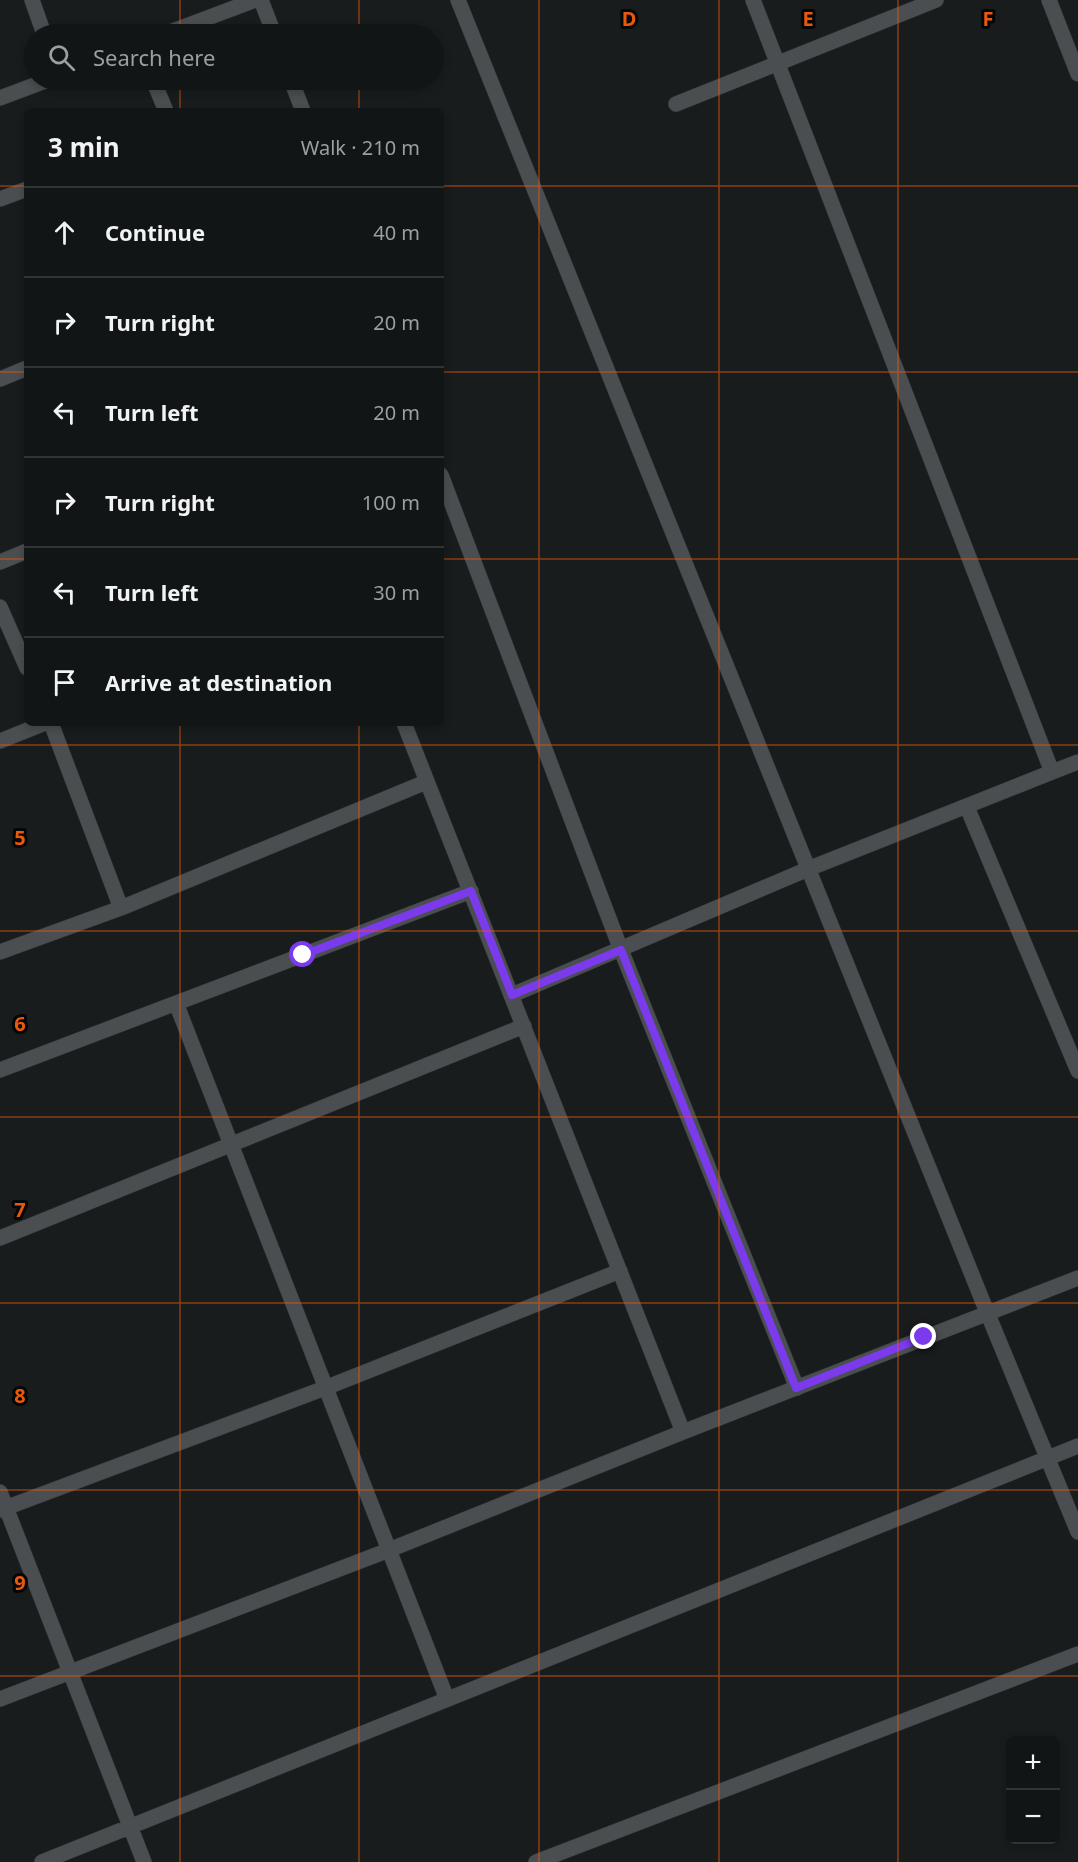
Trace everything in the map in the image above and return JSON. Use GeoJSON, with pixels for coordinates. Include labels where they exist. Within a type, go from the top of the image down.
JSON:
{"type":"FeatureCollection","features":[{"type":"Feature","properties":{"kind":"street"},"geometry":{"type":"LineString","coordinates":[[32,0],[40,24]]}},
{"type":"Feature","properties":{"kind":"street"},"geometry":{"type":"LineString","coordinates":[[191,24],[255,0]]}},
{"type":"Feature","properties":{"kind":"street"},"geometry":{"type":"LineString","coordinates":[[261,0],[270,24]]}},
{"type":"Feature","properties":{"kind":"street"},"geometry":{"type":"LineString","coordinates":[[458,0],[987,1312],[1078,1532]]}},
{"type":"Feature","properties":{"kind":"street"},"geometry":{"type":"LineString","coordinates":[[753,0],[1052,772]]}},
{"type":"Feature","properties":{"kind":"street"},"geometry":{"type":"LineString","coordinates":[[676,105],[936,0]]}},
{"type":"Feature","properties":{"kind":"street"},"geometry":{"type":"LineString","coordinates":[[1049,0],[1078,74]]}},
{"type":"Feature","properties":{"kind":"street"},"geometry":{"type":"LineString","coordinates":[[0,98],[24,89]]}},
{"type":"Feature","properties":{"kind":"street"},"geometry":{"type":"LineString","coordinates":[[157,90],[165,108]]}},
{"type":"Feature","properties":{"kind":"street"},"geometry":{"type":"LineString","coordinates":[[295,90],[302,108]]}},
{"type":"Feature","properties":{"kind":"street"},"geometry":{"type":"LineString","coordinates":[[0,200],[24,190]]}},
{"type":"Feature","properties":{"kind":"street"},"geometry":{"type":"LineString","coordinates":[[0,379],[24,370]]}},
{"type":"Feature","properties":{"kind":"street"},"geometry":{"type":"LineString","coordinates":[[444,483],[621,950],[796,1388]]}},
{"type":"Feature","properties":{"kind":"street"},"geometry":{"type":"LineString","coordinates":[[0,562],[24,552]]}},
{"type":"Feature","properties":{"kind":"street"},"geometry":{"type":"LineString","coordinates":[[0,607],[24,661]]}},
{"type":"Feature","properties":{"kind":"street"},"geometry":{"type":"LineString","coordinates":[[0,741],[38,726]]}},
{"type":"Feature","properties":{"kind":"street"},"geometry":{"type":"LineString","coordinates":[[52,726],[121,908]]}},
{"type":"Feature","properties":{"kind":"street"},"geometry":{"type":"LineString","coordinates":[[405,726],[683,1432]]}},
{"type":"Feature","properties":{"kind":"street"},"geometry":{"type":"LineString","coordinates":[[512,995],[808,869],[1078,762]]}},
{"type":"Feature","properties":{"kind":"street"},"geometry":{"type":"LineString","coordinates":[[0,952],[121,908],[426,782]]}},
{"type":"Feature","properties":{"kind":"street"},"geometry":{"type":"LineString","coordinates":[[967,807],[1078,1071]]}},
{"type":"Feature","properties":{"kind":"street"},"geometry":{"type":"LineString","coordinates":[[0,1070],[471,891]]}},
{"type":"Feature","properties":{"kind":"street"},"geometry":{"type":"LineString","coordinates":[[176,1003],[447,1699]]}},
{"type":"Feature","properties":{"kind":"street"},"geometry":{"type":"LineString","coordinates":[[0,1238],[524,1026]]}},
{"type":"Feature","properties":{"kind":"street"},"geometry":{"type":"LineString","coordinates":[[3,1509],[325,1388],[620,1271]]}},
{"type":"Feature","properties":{"kind":"street"},"geometry":{"type":"LineString","coordinates":[[0,1699],[389,1550],[683,1432],[1078,1278]]}},
{"type":"Feature","properties":{"kind":"street"},"geometry":{"type":"LineString","coordinates":[[42,1862],[1078,1446]]}},
{"type":"Feature","properties":{"kind":"street"},"geometry":{"type":"LineString","coordinates":[[0,1492],[3,1509],[71,1672],[144,1862]]}},
{"type":"Feature","properties":{"kind":"street"},"geometry":{"type":"LineString","coordinates":[[536,1862],[1078,1654]]}},
{"type":"Feature","properties":{"kind":"route"},"geometry":{"type":"LineString","coordinates":[[303,955],[471,891],[512,995],[621,950],[796,1388],[924,1337]]}}]}
